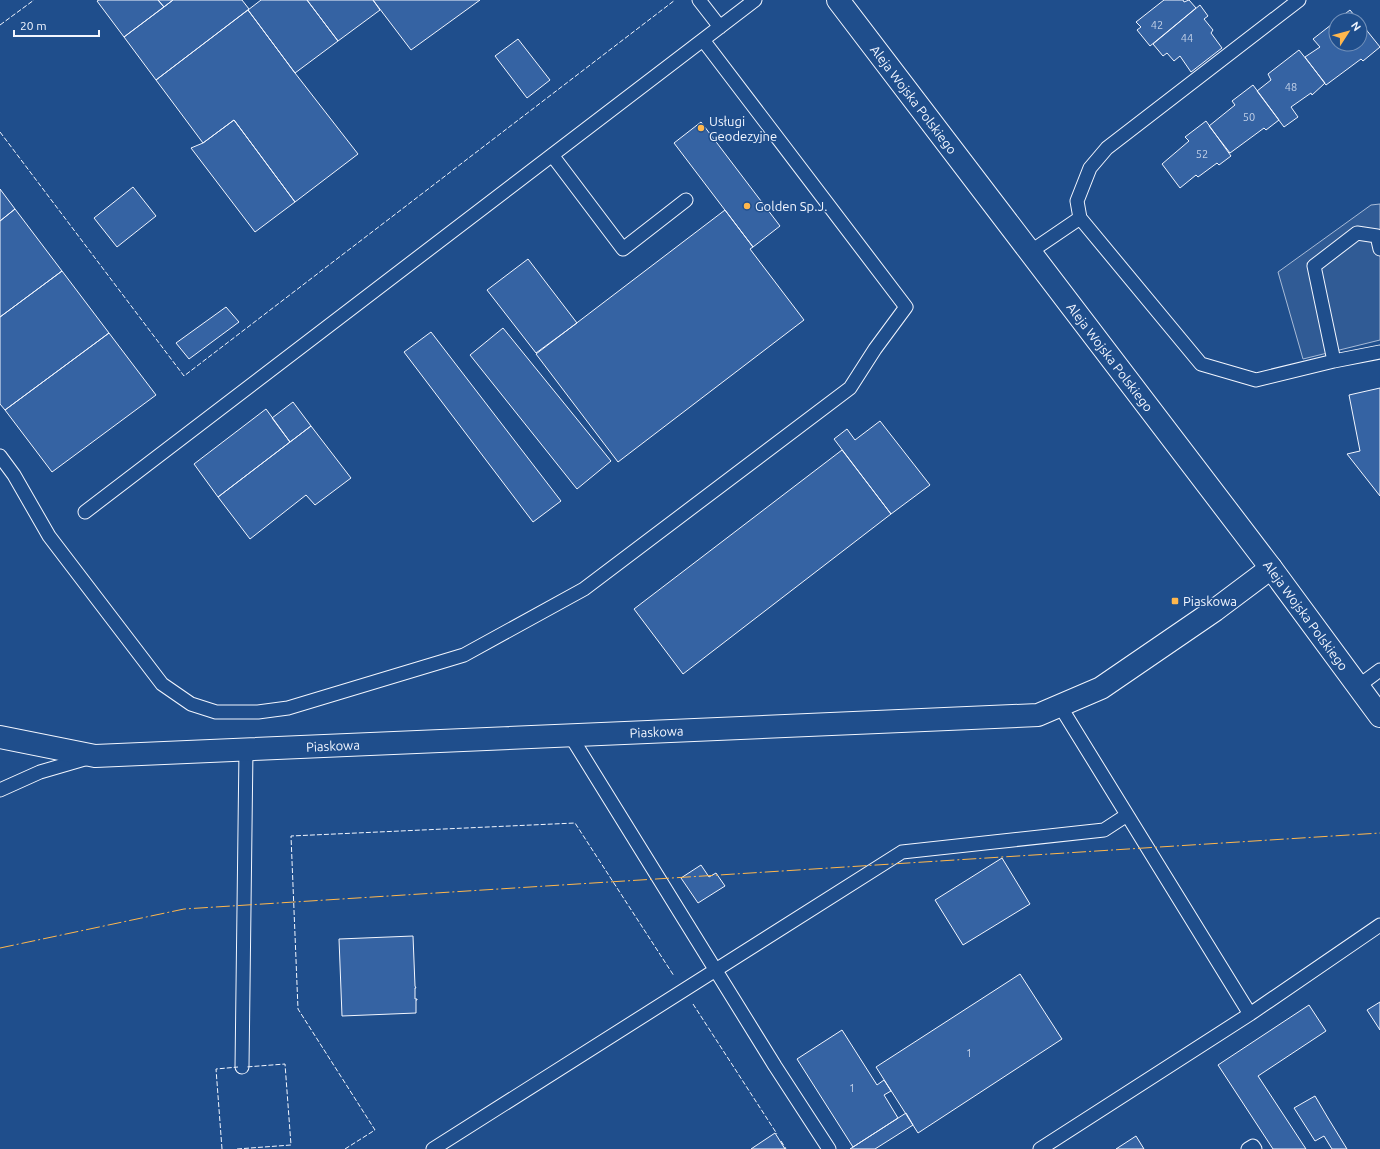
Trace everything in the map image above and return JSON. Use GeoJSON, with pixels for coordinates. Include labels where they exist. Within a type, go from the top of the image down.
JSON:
{"type":"FeatureCollection","features":[{"type":"Feature","properties":{"kind":"street","name":"Aleja Wojska Polskiego"},"geometry":{"type":"LineString","coordinates":[[838,0],[1271,568],[1380,716]]}},
{"type":"Feature","properties":{"kind":"street","name":"Piaskowa"},"geometry":{"type":"LineString","coordinates":[[0,737],[95,756],[1038,715],[1100,688],[1215,610],[1271,568]]}},
{"type":"Feature","properties":{"kind":"lane"},"geometry":{"type":"LineString","coordinates":[[699,0],[720,27]]}},
{"type":"Feature","properties":{"kind":"lane"},"geometry":{"type":"LineString","coordinates":[[85,512],[755,0]]}},
{"type":"Feature","properties":{"kind":"lane"},"geometry":{"type":"LineString","coordinates":[[1299,0],[1107,148],[1090,168],[1077,201],[1080,218],[1201,364],[1256,380],[1334,361],[1380,352]]}},
{"type":"Feature","properties":{"kind":"lane"},"geometry":{"type":"LineString","coordinates":[[0,456],[14,475],[49,536],[162,684],[191,704],[216,712],[258,712],[288,708],[464,655],[584,589],[850,388],[875,349],[906,306],[703,40]]}},
{"type":"Feature","properties":{"kind":"lane"},"geometry":{"type":"LineString","coordinates":[[552,155],[623,249],[686,200]]}},
{"type":"Feature","properties":{"kind":"lane"},"geometry":{"type":"LineString","coordinates":[[1030,252],[1080,218]]}},
{"type":"Feature","properties":{"kind":"lane"},"geometry":{"type":"LineString","coordinates":[[1334,361],[1314,266],[1357,232],[1376,236],[1380,249]]}},
{"type":"Feature","properties":{"kind":"lane"},"geometry":{"type":"LineString","coordinates":[[1358,687],[1380,670]]}},
{"type":"Feature","properties":{"kind":"lane"},"geometry":{"type":"LineString","coordinates":[[1060,706],[1250,1014]]}},
{"type":"Feature","properties":{"kind":"lane"},"geometry":{"type":"LineString","coordinates":[[570,736],[775,1066],[829,1149]]}},
{"type":"Feature","properties":{"kind":"lane"},"geometry":{"type":"LineString","coordinates":[[242,1067],[246,749]]}},
{"type":"Feature","properties":{"kind":"lane"},"geometry":{"type":"LineString","coordinates":[[0,790],[40,772],[95,756]]}},
{"type":"Feature","properties":{"kind":"lane"},"geometry":{"type":"LineString","coordinates":[[433,1149],[902,852],[1104,830],[1127,815]]}},
{"type":"Feature","properties":{"kind":"lane"},"geometry":{"type":"LineString","coordinates":[[1040,1149],[1250,1014],[1380,925]]}},
{"type":"Feature","properties":{"kind":"lane"},"geometry":{"type":"LineString","coordinates":[[1248,1149],[1253,1146],[1255,1149]]}},
{"type":"Feature","properties":{"kind":"shaded area"},"geometry":{"type":"Polygon","coordinates":[[[1380,204],[1380,340],[1303,359],[1278,272],[1371,205],[1380,204]]]}},
{"type":"Feature","properties":{"kind":"building"},"geometry":{"type":"Polygon","coordinates":[[[158,0],[164,7],[124,37],[97,1],[158,0]]]}},
{"type":"Feature","properties":{"kind":"building"},"geometry":{"type":"Polygon","coordinates":[[[158,0],[173,0],[164,7],[158,0]]]}},
{"type":"Feature","properties":{"kind":"building"},"geometry":{"type":"Polygon","coordinates":[[[173,0],[242,0],[249,9],[156,80],[124,37],[173,0]]]}},
{"type":"Feature","properties":{"kind":"building"},"geometry":{"type":"Polygon","coordinates":[[[261,0],[307,0],[338,41],[295,73],[248,10],[261,0]]]}},
{"type":"Feature","properties":{"kind":"building"},"geometry":{"type":"Polygon","coordinates":[[[307,0],[373,0],[380,10],[338,41],[307,0]]]}},
{"type":"Feature","properties":{"kind":"building"},"geometry":{"type":"Polygon","coordinates":[[[373,0],[480,0],[411,50],[373,0]]]}},
{"type":"Feature","properties":{"kind":"building"},"geometry":{"type":"Polygon","coordinates":[[[1164,0],[1183,0],[1184,2],[1189,0],[1196,8],[1150,46],[1137,30],[1141,27],[1136,22],[1164,0]]]}},
{"type":"Feature","properties":{"kind":"building"},"geometry":{"type":"Polygon","coordinates":[[[1200,5],[1208,16],[1204,19],[1213,30],[1211,33],[1222,48],[1191,72],[1180,56],[1174,61],[1167,53],[1163,56],[1153,44],[1200,5]]]}},
{"type":"Feature","properties":{"kind":"building"},"geometry":{"type":"Polygon","coordinates":[[[248,10],[358,154],[295,202],[234,120],[203,143],[156,80],[248,10]]]}},
{"type":"Feature","properties":{"kind":"building"},"geometry":{"type":"Polygon","coordinates":[[[1328,27],[1328,52],[1368,52],[1368,32],[1380,47],[1363,61],[1361,59],[1326,85],[1305,57],[1320,47],[1313,39],[1328,27]]]}},
{"type":"Feature","properties":{"kind":"building"},"geometry":{"type":"Polygon","coordinates":[[[518,39],[550,80],[527,98],[495,56],[518,39]]]}},
{"type":"Feature","properties":{"kind":"building"},"geometry":{"type":"Polygon","coordinates":[[[1299,50],[1325,83],[1312,95],[1311,93],[1291,107],[1298,117],[1284,127],[1257,91],[1271,80],[1268,74],[1299,50]]]}},
{"type":"Feature","properties":{"kind":"building"},"geometry":{"type":"Polygon","coordinates":[[[1253,85],[1279,120],[1266,130],[1264,128],[1230,153],[1209,126],[1235,105],[1232,101],[1253,85]]]}},
{"type":"Feature","properties":{"kind":"building"},"geometry":{"type":"Polygon","coordinates":[[[234,120],[295,202],[255,232],[191,148],[203,143],[234,120]]]}},
{"type":"Feature","properties":{"kind":"building"},"geometry":{"type":"Polygon","coordinates":[[[1206,121],[1231,156],[1219,165],[1217,163],[1198,177],[1196,175],[1180,188],[1162,164],[1189,141],[1185,137],[1206,121]]]}},
{"type":"Feature","properties":{"kind":"building"},"geometry":{"type":"Polygon","coordinates":[[[701,122],[780,226],[753,247],[674,143],[701,122]]]}},
{"type":"Feature","properties":{"kind":"building"},"geometry":{"type":"Polygon","coordinates":[[[133,187],[156,216],[117,247],[94,218],[133,187]]]}},
{"type":"Feature","properties":{"kind":"building"},"geometry":{"type":"Polygon","coordinates":[[[0,189],[15,209],[0,221],[0,189]]]}},
{"type":"Feature","properties":{"kind":"building"},"geometry":{"type":"Polygon","coordinates":[[[15,209],[62,271],[0,317],[0,221],[15,209]]]}},
{"type":"Feature","properties":{"kind":"building"},"geometry":{"type":"Polygon","coordinates":[[[725,210],[753,247],[750,249],[804,320],[618,462],[536,354],[725,210]]]}},
{"type":"Feature","properties":{"kind":"building"},"geometry":{"type":"Polygon","coordinates":[[[528,259],[577,323],[536,353],[487,290],[528,259]]]}},
{"type":"Feature","properties":{"kind":"building"},"geometry":{"type":"Polygon","coordinates":[[[62,271],[109,333],[5,410],[0,404],[0,317],[62,271]]]}},
{"type":"Feature","properties":{"kind":"building"},"geometry":{"type":"Polygon","coordinates":[[[226,307],[239,322],[189,359],[176,343],[226,307]]]}},
{"type":"Feature","properties":{"kind":"building"},"geometry":{"type":"Polygon","coordinates":[[[503,328],[611,461],[577,489],[470,355],[503,328]]]}},
{"type":"Feature","properties":{"kind":"building"},"geometry":{"type":"Polygon","coordinates":[[[431,332],[561,501],[533,522],[404,352],[431,332]]]}},
{"type":"Feature","properties":{"kind":"building"},"geometry":{"type":"Polygon","coordinates":[[[109,333],[156,395],[52,472],[5,410],[109,333]]]}},
{"type":"Feature","properties":{"kind":"building"},"geometry":{"type":"Polygon","coordinates":[[[1380,388],[1380,496],[1347,454],[1360,451],[1349,395],[1380,388]]]}},
{"type":"Feature","properties":{"kind":"building"},"geometry":{"type":"Polygon","coordinates":[[[293,402],[311,426],[290,442],[272,418],[293,402]]]}},
{"type":"Feature","properties":{"kind":"building"},"geometry":{"type":"Polygon","coordinates":[[[266,409],[290,442],[218,497],[194,464],[266,409]]]}},
{"type":"Feature","properties":{"kind":"building"},"geometry":{"type":"Polygon","coordinates":[[[880,421],[930,485],[891,514],[834,439],[847,429],[855,440],[880,421]]]}},
{"type":"Feature","properties":{"kind":"building"},"geometry":{"type":"Polygon","coordinates":[[[311,426],[351,478],[315,505],[306,495],[250,539],[218,497],[311,426]]]}},
{"type":"Feature","properties":{"kind":"building"},"geometry":{"type":"Polygon","coordinates":[[[842,450],[891,514],[683,674],[634,609],[842,450]]]}},
{"type":"Feature","properties":{"kind":"building"},"geometry":{"type":"Polygon","coordinates":[[[1002,858],[1030,904],[963,945],[935,900],[1002,858]]]}},
{"type":"Feature","properties":{"kind":"building"},"geometry":{"type":"Polygon","coordinates":[[[701,865],[709,877],[716,873],[725,886],[698,903],[681,878],[701,865]]]}},
{"type":"Feature","properties":{"kind":"building"},"geometry":{"type":"Polygon","coordinates":[[[413,936],[416,988],[415,999],[417,999],[416,1013],[342,1016],[339,939],[413,936]]]}},
{"type":"Feature","properties":{"kind":"building"},"geometry":{"type":"Polygon","coordinates":[[[1020,974],[1062,1039],[918,1133],[876,1067],[1020,974]]]}},
{"type":"Feature","properties":{"kind":"building"},"geometry":{"type":"Polygon","coordinates":[[[1380,1002],[1380,1030],[1367,1010],[1380,1002]]]}},
{"type":"Feature","properties":{"kind":"building"},"geometry":{"type":"Polygon","coordinates":[[[1309,1005],[1326,1031],[1258,1076],[1306,1149],[1273,1149],[1218,1065],[1309,1005]]]}},
{"type":"Feature","properties":{"kind":"building"},"geometry":{"type":"Polygon","coordinates":[[[842,1030],[877,1085],[884,1080],[891,1091],[884,1095],[898,1118],[853,1147],[797,1059],[842,1030]]]}},
{"type":"Feature","properties":{"kind":"building"},"geometry":{"type":"Polygon","coordinates":[[[1315,1096],[1347,1149],[1332,1149],[1324,1136],[1315,1141],[1294,1108],[1315,1096]]]}},
{"type":"Feature","properties":{"kind":"building"},"geometry":{"type":"Polygon","coordinates":[[[906,1113],[913,1125],[875,1149],[850,1149],[906,1113]]]}},
{"type":"Feature","properties":{"kind":"building"},"geometry":{"type":"Polygon","coordinates":[[[775,1133],[785,1149],[751,1149],[775,1133]]]}},
{"type":"Feature","properties":{"kind":"building"},"geometry":{"type":"Polygon","coordinates":[[[1136,1136],[1144,1149],[1116,1149],[1136,1136]]]}},
{"type":"Feature","properties":{"kind":"fence"},"geometry":{"type":"LineString","coordinates":[[0,25],[34,0]]}},
{"type":"Feature","properties":{"kind":"fence"},"geometry":{"type":"LineString","coordinates":[[0,132],[184,376],[675,0]]}},
{"type":"Feature","properties":{"kind":"fence"},"geometry":{"type":"LineString","coordinates":[[345,1149],[375,1130],[298,1009],[291,836],[575,823],[674,976]]}},
{"type":"Feature","properties":{"kind":"fence"},"geometry":{"type":"LineString","coordinates":[[693,1004],[777,1134]]}},
{"type":"Feature","properties":{"kind":"fence"},"geometry":{"type":"LineString","coordinates":[[237,1149],[291,1145],[285,1064],[246,1067]]}},
{"type":"Feature","properties":{"kind":"fence"},"geometry":{"type":"LineString","coordinates":[[222,1149],[216,1069],[238,1067]]}},
{"type":"Feature","properties":{"kind":"fence"},"geometry":{"type":"LineString","coordinates":[[781,1141],[786,1149]]}},
{"type":"Feature","properties":{"kind":"power"},"geometry":{"type":"LineString","coordinates":[[0,948],[184,909],[1380,833]]}},
{"type":"Feature","properties":{"kind":"place","name":"Usługi Geodezyjne"},"geometry":{"type":"Point","coordinates":[701,128]}},
{"type":"Feature","properties":{"kind":"place","name":"Golden Sp.J."},"geometry":{"type":"Point","coordinates":[747,206]}},
{"type":"Feature","properties":{"kind":"place","name":"Piaskowa"},"geometry":{"type":"Point","coordinates":[1175,601]}}]}
